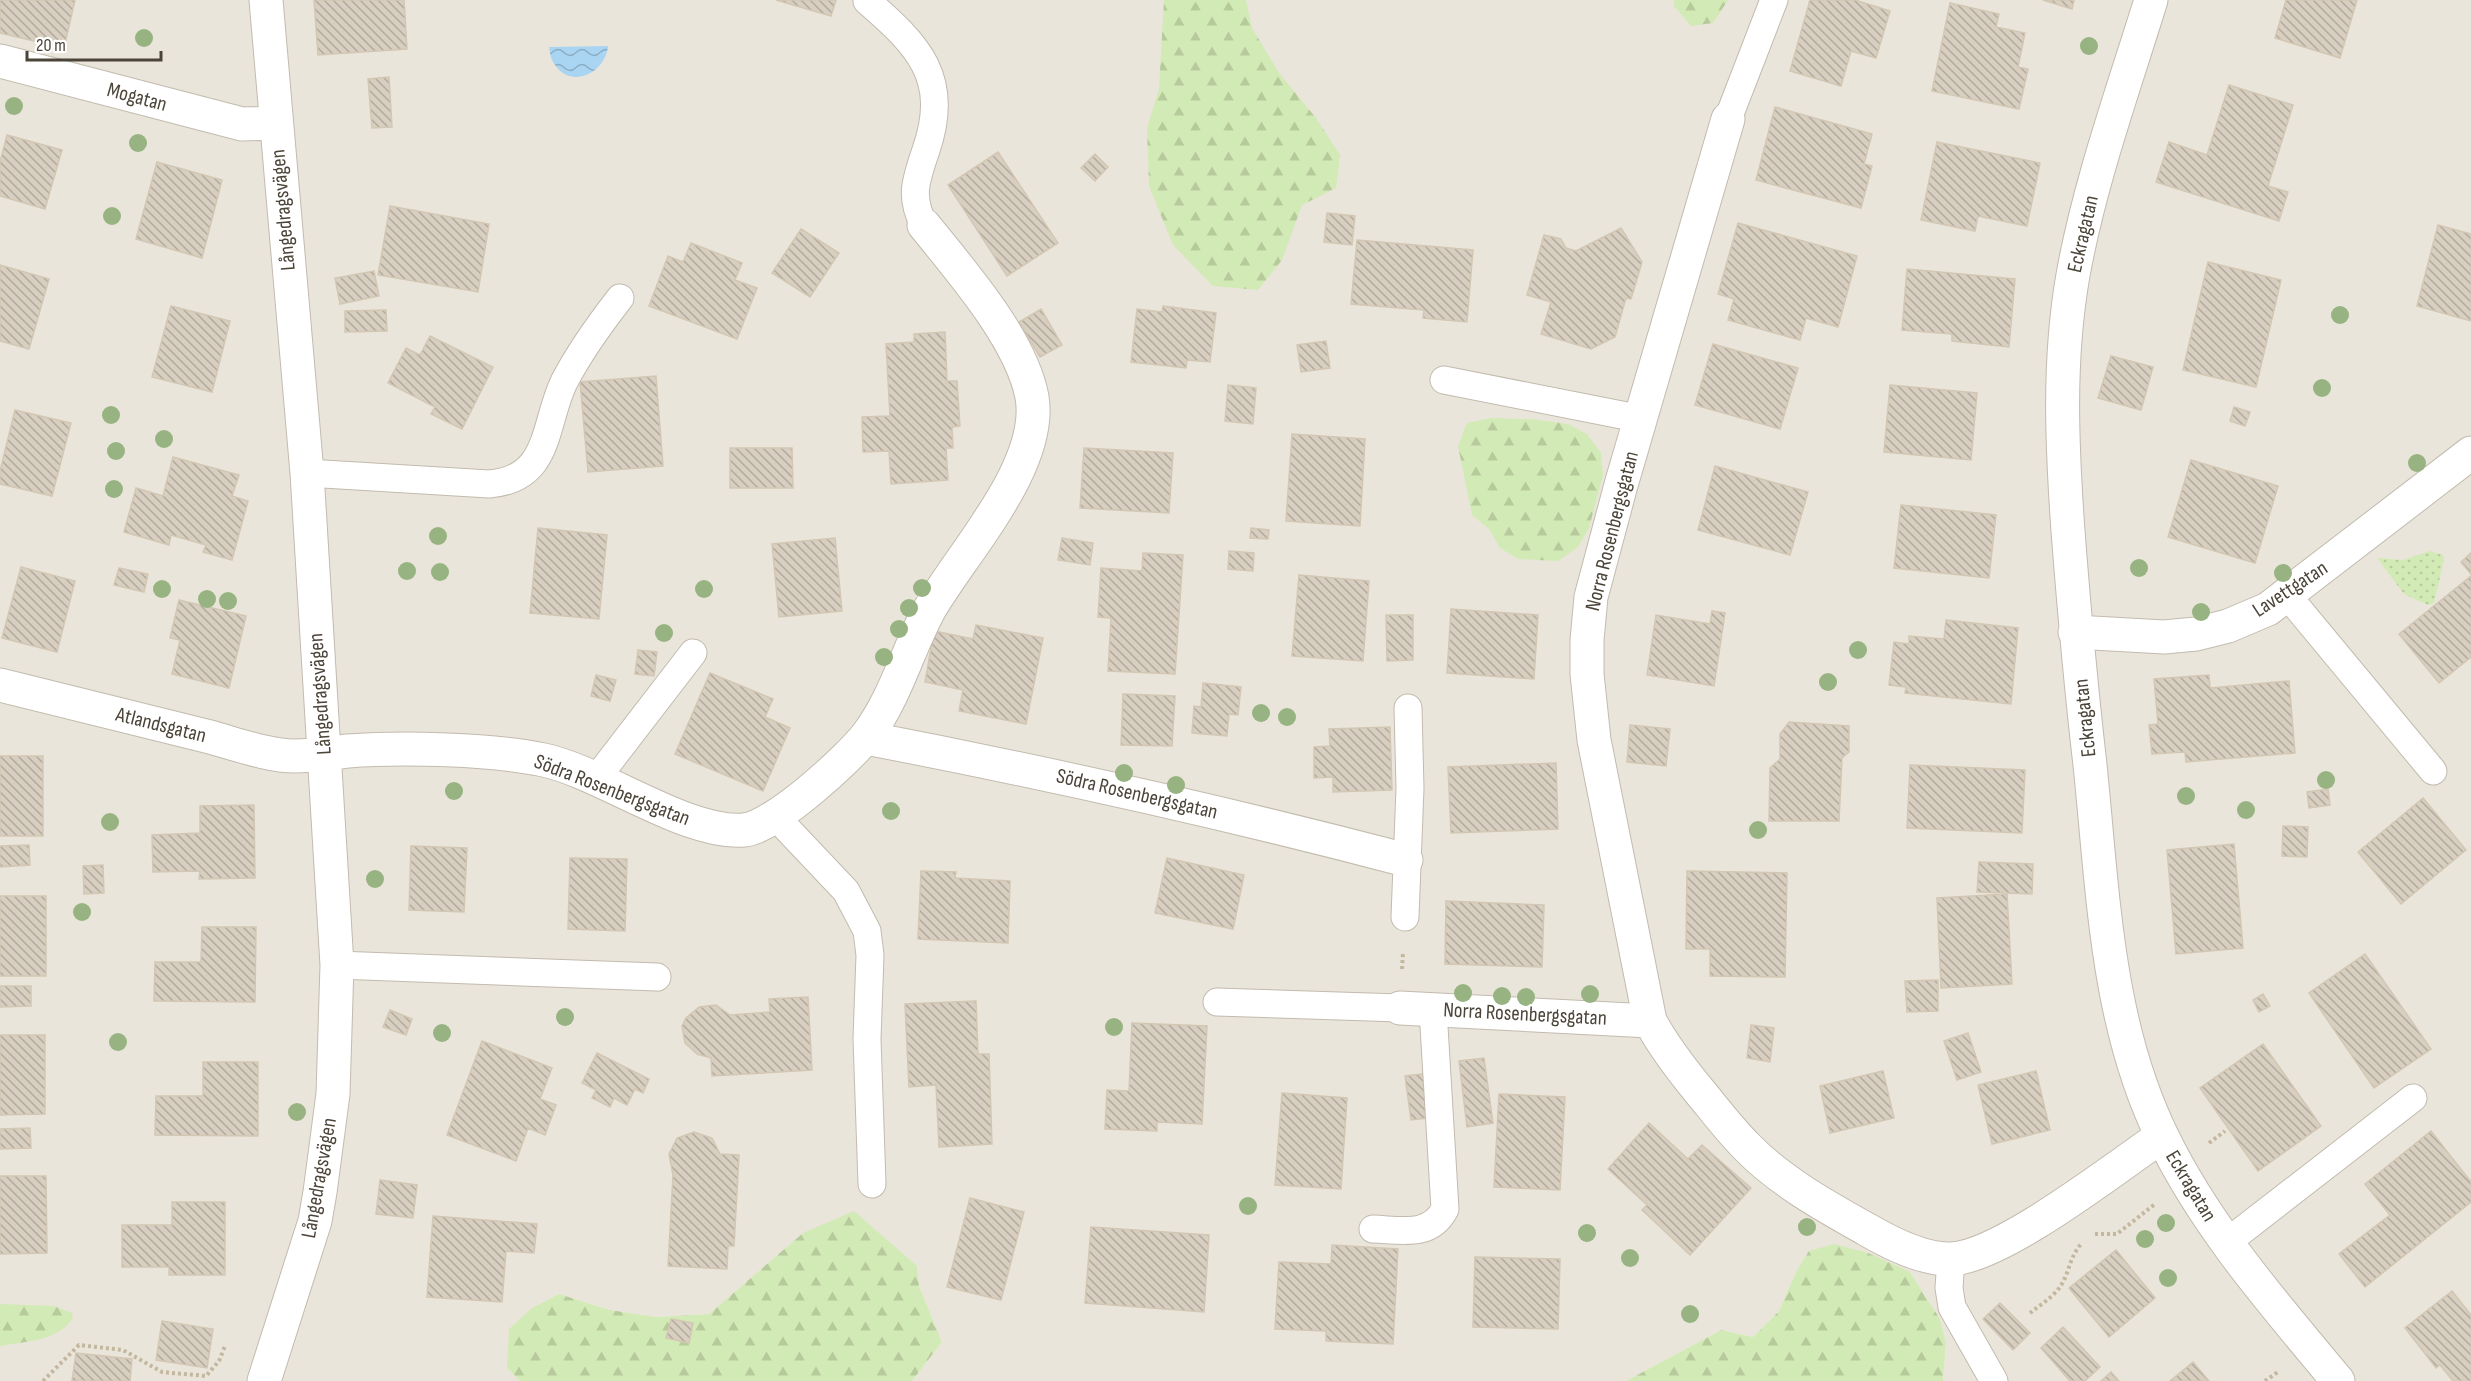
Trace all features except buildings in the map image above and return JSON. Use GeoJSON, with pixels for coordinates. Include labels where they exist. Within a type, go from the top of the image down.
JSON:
{"type":"FeatureCollection","features":[{"type":"Feature","properties":{"kind":"street","name":"Långedragsvägen"},"geometry":{"type":"LineString","coordinates":[[264,1381],[315,1221],[333,1094],[337,965],[306,473],[266,0]]}},
{"type":"Feature","properties":{"kind":"street","name":"Eckragatan"},"geometry":{"type":"LineString","coordinates":[[2151,0],[2108,134],[2089,204],[2073,276],[2066,333],[2063,417],[2075,632],[2110,950],[2133,1063],[2162,1136],[2185,1180],[2226,1243],[2338,1381]]}},
{"type":"Feature","properties":{"kind":"street","name":"Mogatan"},"geometry":{"type":"LineString","coordinates":[[0,61],[242,124],[275,123]]}},
{"type":"Feature","properties":{"kind":"street","name":"Norra Rosenbergsgatan"},"geometry":{"type":"LineString","coordinates":[[1728,119],[1592,597],[1587,674],[1594,740],[1650,1021],[1664,1046],[1728,1126],[1771,1168],[1800,1189],[1887,1241],[1923,1254],[1952,1259],[1980,1252],[2016,1235],[2162,1136]]}},
{"type":"Feature","properties":{"kind":"street","name":"Södra Rosenbergsgatan"},"geometry":{"type":"LineString","coordinates":[[324,754],[384,751],[459,752],[548,761],[678,814],[726,830],[746,831],[762,826],[776,817],[866,738],[894,690],[931,608],[973,548],[1006,493],[1028,440],[1032,417],[1032,398],[1010,344],[984,300],[924,225]]}},
{"type":"Feature","properties":{"kind":"street","name":"Lavettgatan"},"geometry":{"type":"LineString","coordinates":[[2075,632],[2154,637],[2196,634],[2228,626],[2268,609],[2471,453]]}},
{"type":"Feature","properties":{"kind":"street","name":"Atlandsgatan"},"geometry":{"type":"LineString","coordinates":[[0,685],[292,756],[324,754]]}},
{"type":"Feature","properties":{"kind":"street","name":"Södra Rosenbergsgatan"},"geometry":{"type":"LineString","coordinates":[[866,738],[1057,775],[1172,801],[1407,860]]}},
{"type":"Feature","properties":{"kind":"street","name":"Norra Rosenbergsgatan"},"geometry":{"type":"LineString","coordinates":[[1400,1008],[1650,1021]]}},
{"type":"Feature","properties":{"kind":"lane"},"geometry":{"type":"LineString","coordinates":[[867,0],[900,29],[918,50],[934,93],[935,114],[914,193],[916,210],[924,225]]}},
{"type":"Feature","properties":{"kind":"lane"},"geometry":{"type":"LineString","coordinates":[[1728,119],[1774,0]]}},
{"type":"Feature","properties":{"kind":"lane"},"geometry":{"type":"LineString","coordinates":[[306,473],[489,484],[509,482],[525,473],[535,462],[545,444],[563,385],[581,351],[620,297]]}},
{"type":"Feature","properties":{"kind":"lane"},"geometry":{"type":"LineString","coordinates":[[1444,380],[1642,419]]}},
{"type":"Feature","properties":{"kind":"lane"},"geometry":{"type":"LineString","coordinates":[[2287,595],[2433,771]]}},
{"type":"Feature","properties":{"kind":"lane"},"geometry":{"type":"LineString","coordinates":[[596,779],[693,652]]}},
{"type":"Feature","properties":{"kind":"lane"},"geometry":{"type":"LineString","coordinates":[[1404,916],[1410,788],[1408,708]]}},
{"type":"Feature","properties":{"kind":"lane"},"geometry":{"type":"LineString","coordinates":[[776,817],[846,891],[867,931],[870,955],[867,1039],[872,1184]]}},
{"type":"Feature","properties":{"kind":"lane"},"geometry":{"type":"LineString","coordinates":[[337,965],[657,977]]}},
{"type":"Feature","properties":{"kind":"lane"},"geometry":{"type":"LineString","coordinates":[[1217,1002],[1400,1008]]}},
{"type":"Feature","properties":{"kind":"lane"},"geometry":{"type":"LineString","coordinates":[[1373,1229],[1418,1231],[1430,1228],[1439,1220],[1445,1209],[1433,1010]]}},
{"type":"Feature","properties":{"kind":"lane"},"geometry":{"type":"LineString","coordinates":[[2226,1243],[2413,1098]]}},
{"type":"Feature","properties":{"kind":"lane"},"geometry":{"type":"LineString","coordinates":[[1952,1259],[1949,1288],[1952,1307],[1994,1381]]}},
{"type":"Feature","properties":{"kind":"path"},"geometry":{"type":"LineString","coordinates":[[1400,1008],[1404,916]]}},
{"type":"Feature","properties":{"kind":"path"},"geometry":{"type":"LineString","coordinates":[[2030,1313],[2059,1288],[2067,1274],[2068,1262],[2084,1241],[2096,1234],[2117,1234],[2185,1180]]}},
{"type":"Feature","properties":{"kind":"path"},"geometry":{"type":"LineString","coordinates":[[43,1381],[79,1346],[123,1350],[162,1372],[206,1376],[219,1361],[225,1346]]}},
{"type":"Feature","properties":{"kind":"shaded area"},"geometry":{"type":"Polygon","coordinates":[[[0,0],[2471,0],[2471,1381],[1943,1381],[1946,1343],[1940,1319],[1910,1272],[1796,1272],[1779,1311],[1753,1337],[1721,1330],[1626,1381],[912,1381],[942,1342],[919,1286],[917,1266],[803,1233],[709,1314],[656,1317],[610,1310],[559,1294],[532,1308],[507,1368],[520,1381],[0,1381],[0,0]]]}},
{"type":"Feature","properties":{"kind":"green space"},"geometry":{"type":"Polygon","coordinates":[[[1164,0],[1246,0],[1252,28],[1279,73],[1316,118],[1340,155],[1336,188],[1302,205],[1282,260],[1258,290],[1213,286],[1173,245],[1149,186],[1147,128],[1159,89],[1164,0]]]}},
{"type":"Feature","properties":{"kind":"green space"},"geometry":{"type":"Polygon","coordinates":[[[1674,0],[1728,0],[1713,23],[1691,26],[1674,6],[1674,0]]]}},
{"type":"Feature","properties":{"kind":"green space"},"geometry":{"type":"Polygon","coordinates":[[[1491,418],[1531,419],[1568,424],[1587,434],[1601,453],[1603,475],[1589,528],[1578,547],[1558,561],[1518,559],[1500,548],[1489,529],[1472,515],[1458,446],[1467,423],[1491,418]]]}},
{"type":"Feature","properties":{"kind":"green space"},"geometry":{"type":"Polygon","coordinates":[[[2430,551],[2443,555],[2444,559],[2434,603],[2428,605],[2404,594],[2377,558],[2403,560],[2430,551]]]}},
{"type":"Feature","properties":{"kind":"green space"},"geometry":{"type":"Polygon","coordinates":[[[854,1211],[917,1266],[919,1286],[942,1342],[912,1381],[520,1381],[507,1368],[509,1329],[532,1308],[559,1294],[610,1310],[656,1317],[709,1314],[803,1233],[854,1211]]]}},
{"type":"Feature","properties":{"kind":"green space"},"geometry":{"type":"Polygon","coordinates":[[[1834,1244],[1868,1253],[1910,1272],[1940,1319],[1946,1343],[1943,1381],[1626,1381],[1721,1330],[1753,1337],[1779,1311],[1796,1272],[1809,1251],[1834,1244]]]}},
{"type":"Feature","properties":{"kind":"green space"},"geometry":{"type":"Polygon","coordinates":[[[0,1304],[54,1306],[72,1313],[73,1318],[66,1326],[50,1336],[0,1346],[0,1304]]]}},
{"type":"Feature","properties":{"kind":"water"},"geometry":{"type":"Polygon","coordinates":[[[608,46],[606,55],[595,70],[579,77],[562,72],[555,65],[549,47],[608,46]]]}}]}
